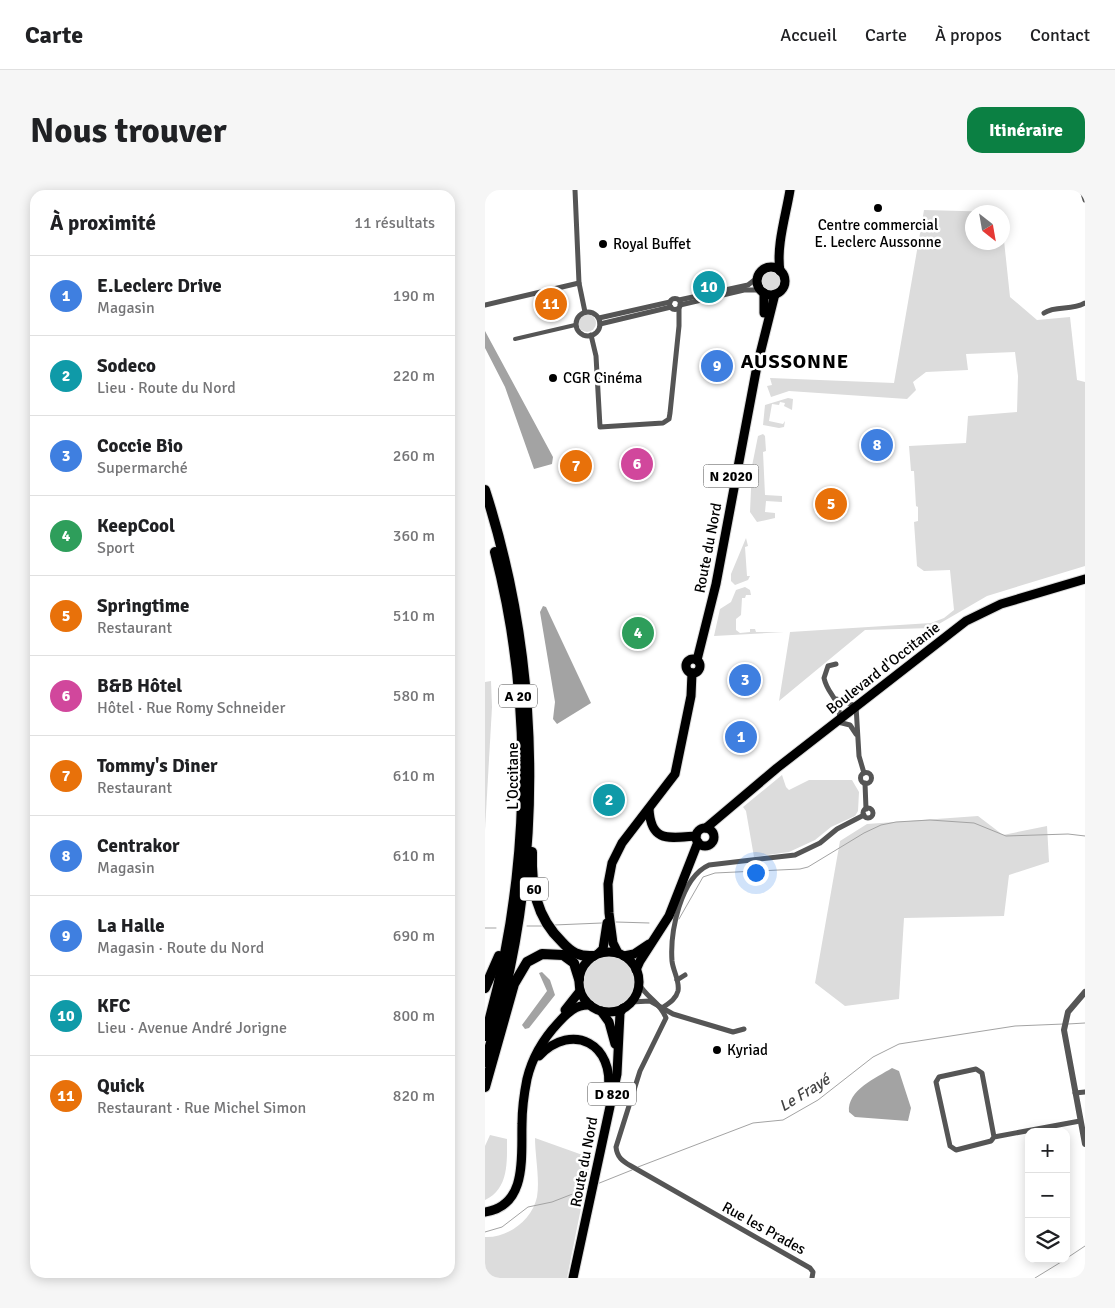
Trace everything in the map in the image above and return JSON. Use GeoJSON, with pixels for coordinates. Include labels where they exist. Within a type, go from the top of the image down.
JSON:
{"type":"FeatureCollection","features":[{"type":"Feature","properties":{"kind":"highway","name":"L'Occitane"},"geometry":{"type":"LineString","coordinates":[[485,490],[505,564],[516,620],[526,695],[529,793],[524,873],[516,932],[503,999],[485,1062]]}},
{"type":"Feature","properties":{"kind":"highway","name":"L'Occitane"},"geometry":{"type":"LineString","coordinates":[[485,515],[507,610],[519,713],[521,799],[516,879],[504,959],[485,1036]]}},
{"type":"Feature","properties":{"kind":"highway","name":"60"},"geometry":{"type":"LineString","coordinates":[[529,793],[532,878],[537,905],[550,929],[568,948],[582,956],[596,955]]}},
{"type":"Feature","properties":{"kind":"highway","name":"60"},"geometry":{"type":"LineString","coordinates":[[485,988],[498,957],[516,879]]}},
{"type":"Feature","properties":{"kind":"highway"},"geometry":{"type":"LineString","coordinates":[[485,1087],[514,984],[527,962],[542,954],[563,955],[574,963],[579,979]]}},
{"type":"Feature","properties":{"kind":"main road"},"geometry":{"type":"LineString","coordinates":[[783,228],[779,263],[780,272],[785,283],[782,290],[775,294],[762,292],[757,278],[774,260],[791,190]]}},
{"type":"Feature","properties":{"kind":"main road"},"geometry":{"type":"LineString","coordinates":[[768,268],[780,272]]}},
{"type":"Feature","properties":{"kind":"main road","name":"Route du Nord"},"geometry":{"type":"LineString","coordinates":[[695,660],[765,307],[762,292]]}},
{"type":"Feature","properties":{"kind":"main road","name":"Route du Nord"},"geometry":{"type":"LineString","coordinates":[[695,660],[716,584],[757,366],[775,294]]}},
{"type":"Feature","properties":{"kind":"main road","name":"Boulevard d'Occitanie"},"geometry":{"type":"LineString","coordinates":[[710,830],[719,818],[748,792],[952,632],[986,610],[1085,579]]}},
{"type":"Feature","properties":{"kind":"main road"},"geometry":{"type":"LineString","coordinates":[[609,913],[603,949],[583,966],[579,979],[580,991],[590,1005],[601,1011],[612,1012],[623,1008],[631,1002],[639,984],[637,970],[613,943],[608,884],[612,863],[622,843],[671,780],[676,769],[691,696],[692,673],[687,669],[686,663],[695,660]]}},
{"type":"Feature","properties":{"kind":"main road"},"geometry":{"type":"LineString","coordinates":[[649,809],[650,823],[653,831],[661,836],[699,841]]}},
{"type":"Feature","properties":{"kind":"main road","name":"Boulevard d'Occitanie"},"geometry":{"type":"LineString","coordinates":[[637,970],[651,942],[669,916],[699,841],[700,829],[710,830]]}},
{"type":"Feature","properties":{"kind":"main road","name":"Boulevard d'Occitanie"},"geometry":{"type":"LineString","coordinates":[[699,841],[709,845],[713,840],[710,830]]}},
{"type":"Feature","properties":{"kind":"main road","name":"Boulevard d'Occitanie"},"geometry":{"type":"LineString","coordinates":[[621,954],[633,954],[651,942]]}},
{"type":"Feature","properties":{"kind":"main road"},"geometry":{"type":"LineString","coordinates":[[596,955],[621,954]]}},
{"type":"Feature","properties":{"kind":"main road"},"geometry":{"type":"LineString","coordinates":[[485,1208],[504,1199],[515,1181],[518,1157],[518,1103],[523,1074],[549,1027],[580,991]]}},
{"type":"Feature","properties":{"kind":"main road"},"geometry":{"type":"LineString","coordinates":[[485,1212],[507,1203],[519,1182],[523,1103],[532,1062],[544,1040],[571,1010],[578,1006],[590,1005]]}},
{"type":"Feature","properties":{"kind":"main road","name":"Route du Nord"},"geometry":{"type":"LineString","coordinates":[[573,1278],[617,1074],[620,1013],[623,1008]]}},
{"type":"Feature","properties":{"kind":"main road","name":"Route du Nord"},"geometry":{"type":"LineString","coordinates":[[601,1011],[609,1022],[617,1052]]}},
{"type":"Feature","properties":{"kind":"main road"},"geometry":{"type":"LineString","coordinates":[[523,1103],[535,1064],[548,1047],[562,1039],[577,1038],[599,1049],[609,1071],[603,1137]]}},
{"type":"Feature","properties":{"kind":"main road","name":"Route du Nord"},"geometry":{"type":"LineString","coordinates":[[577,1278],[587,1219]]}},
{"type":"Feature","properties":{"kind":"street"},"geometry":{"type":"LineString","coordinates":[[575,190],[579,283],[585,312]]}},
{"type":"Feature","properties":{"kind":"street"},"geometry":{"type":"LineString","coordinates":[[1082,190],[1085,200]]}},
{"type":"Feature","properties":{"kind":"street"},"geometry":{"type":"LineString","coordinates":[[675,305],[747,284],[757,278]]}},
{"type":"Feature","properties":{"kind":"street"},"geometry":{"type":"LineString","coordinates":[[485,305],[579,283]]}},
{"type":"Feature","properties":{"kind":"street"},"geometry":{"type":"LineString","coordinates":[[599,321],[744,290],[762,292]]}},
{"type":"Feature","properties":{"kind":"street"},"geometry":{"type":"LineString","coordinates":[[1043,313],[1049,310],[1077,307],[1085,303]]}},
{"type":"Feature","properties":{"kind":"street"},"geometry":{"type":"LineString","coordinates":[[591,335],[596,356],[600,427],[663,423],[670,417],[679,322],[675,305]]}},
{"type":"Feature","properties":{"kind":"street"},"geometry":{"type":"LineString","coordinates":[[585,312],[594,313],[599,321],[597,331],[591,335],[582,334],[575,325],[577,317],[585,312]]}},
{"type":"Feature","properties":{"kind":"street"},"geometry":{"type":"LineString","coordinates":[[515,340],[575,325]]}},
{"type":"Feature","properties":{"kind":"street"},"geometry":{"type":"LineString","coordinates":[[663,1008],[676,996],[679,986],[673,969],[672,930],[689,885],[701,869],[717,864],[795,855],[820,843],[837,829],[864,815],[866,809],[865,783],[869,782],[871,777],[869,773],[864,773],[859,756],[857,706],[837,699],[827,687],[824,678],[828,666],[836,664]]}},
{"type":"Feature","properties":{"kind":"street"},"geometry":{"type":"LineString","coordinates":[[837,699],[838,720],[850,724],[857,734]]}},
{"type":"Feature","properties":{"kind":"street"},"geometry":{"type":"LineString","coordinates":[[864,815],[869,818],[873,814],[871,809],[866,809]]}},
{"type":"Feature","properties":{"kind":"street"},"geometry":{"type":"LineString","coordinates":[[677,980],[685,975]]}},
{"type":"Feature","properties":{"kind":"street"},"geometry":{"type":"LineString","coordinates":[[639,984],[645,993],[663,1008]]}},
{"type":"Feature","properties":{"kind":"street"},"geometry":{"type":"LineString","coordinates":[[1085,992],[1069,1012],[1065,1024],[1075,1094],[1085,1144]]}},
{"type":"Feature","properties":{"kind":"street"},"geometry":{"type":"LineString","coordinates":[[631,1002],[650,1001],[673,1014],[733,1032],[744,1029]]}},
{"type":"Feature","properties":{"kind":"street","name":"Rue les Prades"},"geometry":{"type":"LineString","coordinates":[[663,1008],[666,1018],[640,1071],[615,1147],[621,1160],[810,1268],[813,1272],[812,1278]]}},
{"type":"Feature","properties":{"kind":"street"},"geometry":{"type":"LineString","coordinates":[[994,1138],[982,1073],[976,1069],[939,1078],[936,1082],[950,1146],[956,1150],[991,1141],[994,1138],[1080,1121]]}},
{"type":"Feature","properties":{"kind":"street"},"geometry":{"type":"LineString","coordinates":[[1075,1094],[1085,1092]]}},
{"type":"Feature","properties":{"kind":"shaded area"},"geometry":{"type":"Polygon","coordinates":[[[924,210],[965,211],[965,250],[1005,250],[1010,297],[1037,320],[1070,317],[1077,380],[1085,382],[1085,566],[987,596],[932,628],[865,630],[779,701],[790,632],[931,623],[944,618],[954,610],[950,570],[924,571],[917,566],[914,522],[918,521],[918,507],[916,506],[914,471],[911,471],[909,446],[966,443],[968,416],[1017,412],[1018,376],[1015,352],[966,354],[968,370],[926,372],[913,382],[916,390],[907,399],[789,391],[771,397],[767,386],[772,385],[770,378],[894,383],[924,210]]]}},
{"type":"Feature","properties":{"kind":"shaded area"},"geometry":{"type":"Polygon","coordinates":[[[771,270],[779,273],[782,281],[779,289],[771,292],[763,289],[760,281],[763,273],[771,270]]]}},
{"type":"Feature","properties":{"kind":"shaded area"},"geometry":{"type":"Polygon","coordinates":[[[587,314],[593,317],[596,323],[593,329],[587,332],[581,329],[578,323],[581,317],[587,314]]]}},
{"type":"Feature","properties":{"kind":"shaded area"},"geometry":{"type":"Polygon","coordinates":[[[485,331],[553,457],[552,464],[534,469],[505,387],[485,348],[485,331]]]}},
{"type":"Feature","properties":{"kind":"shaded area"},"geometry":{"type":"Polygon","coordinates":[[[788,398],[793,399],[792,410],[784,406],[785,403],[780,402],[779,405],[772,404],[769,421],[783,424],[785,421],[784,427],[763,425],[765,405],[788,398]]]}},
{"type":"Feature","properties":{"kind":"shaded area"},"geometry":{"type":"Polygon","coordinates":[[[763,434],[765,436],[766,451],[763,452],[765,495],[782,496],[782,502],[766,501],[765,512],[775,513],[775,518],[757,522],[750,512],[752,466],[758,436],[763,434]]]}},
{"type":"Feature","properties":{"kind":"shaded area"},"geometry":{"type":"Polygon","coordinates":[[[746,538],[748,546],[745,547],[747,576],[750,576],[748,580],[735,585],[731,581],[731,574],[746,538]]]}},
{"type":"Feature","properties":{"kind":"shaded area"},"geometry":{"type":"Polygon","coordinates":[[[745,587],[750,590],[751,595],[746,595],[745,598],[742,598],[741,615],[736,619],[736,630],[740,633],[750,632],[750,629],[755,629],[756,632],[784,632],[714,636],[720,609],[731,602],[736,590],[745,587]]]}},
{"type":"Feature","properties":{"kind":"shaded area"},"geometry":{"type":"Polygon","coordinates":[[[543,606],[546,607],[591,703],[557,724],[553,719],[555,702],[540,612],[543,606]]]}},
{"type":"Feature","properties":{"kind":"shaded area"},"geometry":{"type":"Polygon","coordinates":[[[491,681],[492,707],[485,830],[485,682],[491,681]]]}},
{"type":"Feature","properties":{"kind":"shaded area"},"geometry":{"type":"Polygon","coordinates":[[[782,775],[789,790],[809,780],[852,780],[859,792],[858,811],[855,816],[831,827],[815,840],[789,852],[754,857],[746,811],[743,807],[782,775]]]}},
{"type":"Feature","properties":{"kind":"shaded area"},"geometry":{"type":"Polygon","coordinates":[[[978,816],[1003,835],[1047,826],[1049,862],[1009,875],[1004,916],[904,918],[899,999],[845,1006],[815,983],[840,841],[867,824],[978,816]]]}},
{"type":"Feature","properties":{"kind":"shaded area"},"geometry":{"type":"Polygon","coordinates":[[[609,956],[623,960],[631,968],[635,982],[631,996],[623,1004],[609,1008],[595,1004],[587,996],[583,982],[587,968],[595,960],[609,956]]]}},
{"type":"Feature","properties":{"kind":"shaded area"},"geometry":{"type":"Polygon","coordinates":[[[542,972],[550,980],[555,995],[529,1028],[525,1029],[522,1025],[547,991],[539,973],[542,972]]]}},
{"type":"Feature","properties":{"kind":"shaded area"},"geometry":{"type":"Polygon","coordinates":[[[892,1068],[899,1071],[911,1108],[908,1121],[855,1117],[849,1112],[853,1097],[858,1091],[864,1085],[892,1068]]]}},
{"type":"Feature","properties":{"kind":"shaded area"},"geometry":{"type":"Polygon","coordinates":[[[490,1135],[507,1139],[506,1166],[503,1182],[499,1189],[485,1200],[485,1146],[490,1135]]]}},
{"type":"Feature","properties":{"kind":"shaded area"},"geometry":{"type":"Polygon","coordinates":[[[535,1138],[591,1158],[567,1278],[485,1278],[485,1237],[494,1237],[518,1226],[530,1213],[537,1197],[535,1138]]]}},
{"type":"Feature","properties":{"kind":"waterway"},"geometry":{"type":"LineString","coordinates":[[679,919],[703,877],[715,873],[808,867],[864,833],[881,825],[930,820],[974,823],[1006,836],[1068,834],[1085,836]]}},
{"type":"Feature","properties":{"kind":"waterway"},"geometry":{"type":"LineString","coordinates":[[616,922],[649,923]]}},
{"type":"Feature","properties":{"kind":"waterway"},"geometry":{"type":"LineString","coordinates":[[554,925],[602,923]]}},
{"type":"Feature","properties":{"kind":"waterway"},"geometry":{"type":"LineString","coordinates":[[527,926],[543,926]]}},
{"type":"Feature","properties":{"kind":"waterway"},"geometry":{"type":"LineString","coordinates":[[485,928],[496,928]]}},
{"type":"Feature","properties":{"kind":"waterway","name":"Le Frayé"},"geometry":{"type":"LineString","coordinates":[[1068,1024],[1085,1023]]}},
{"type":"Feature","properties":{"kind":"waterway","name":"Le Frayé"},"geometry":{"type":"LineString","coordinates":[[638,1167],[753,1123],[783,1120],[818,1100],[873,1057],[899,1044],[1015,1026],[1064,1024]]}},
{"type":"Feature","properties":{"kind":"waterway","name":"Le Frayé"},"geometry":{"type":"LineString","coordinates":[[597,1184],[632,1170]]}},
{"type":"Feature","properties":{"kind":"waterway","name":"Le Frayé"},"geometry":{"type":"LineString","coordinates":[[485,1232],[502,1227],[528,1207],[552,1202],[588,1188]]}},
{"type":"Feature","properties":{"kind":"waterway"},"geometry":{"type":"LineString","coordinates":[[1070,1256],[1085,1246]]}},
{"type":"Feature","properties":{"kind":"waterway"},"geometry":{"type":"LineString","coordinates":[[1035,1278],[1059,1263]]}},
{"type":"Feature","properties":{"kind":"place","name":"Centre commercial E. Leclerc Aussonne"},"geometry":{"type":"Point","coordinates":[878,208]}},
{"type":"Feature","properties":{"kind":"place","name":"Royal Buffet"},"geometry":{"type":"Point","coordinates":[603,244]}},
{"type":"Feature","properties":{"kind":"place","name":"KFC"},"geometry":{"type":"Point","coordinates":[709,287]}},
{"type":"Feature","properties":{"kind":"place","name":"Quick"},"geometry":{"type":"Point","coordinates":[551,304]}},
{"type":"Feature","properties":{"kind":"place","name":"La Halle"},"geometry":{"type":"Point","coordinates":[717,366]}},
{"type":"Feature","properties":{"kind":"place","name":"CGR Cinéma"},"geometry":{"type":"Point","coordinates":[553,378]}},
{"type":"Feature","properties":{"kind":"place","name":"Centrakor"},"geometry":{"type":"Point","coordinates":[877,445]}},
{"type":"Feature","properties":{"kind":"place","name":"B&B Hôtel"},"geometry":{"type":"Point","coordinates":[637,464]}},
{"type":"Feature","properties":{"kind":"place","name":"Tommy's Diner"},"geometry":{"type":"Point","coordinates":[576,466]}},
{"type":"Feature","properties":{"kind":"place","name":"Springtime"},"geometry":{"type":"Point","coordinates":[831,504]}},
{"type":"Feature","properties":{"kind":"place","name":"KeepCool"},"geometry":{"type":"Point","coordinates":[638,633]}},
{"type":"Feature","properties":{"kind":"place","name":"Coccie Bio"},"geometry":{"type":"Point","coordinates":[745,680]}},
{"type":"Feature","properties":{"kind":"place","name":"E.Leclerc Drive"},"geometry":{"type":"Point","coordinates":[741,737]}},
{"type":"Feature","properties":{"kind":"place","name":"Sodeco"},"geometry":{"type":"Point","coordinates":[609,800]}},
{"type":"Feature","properties":{"kind":"place","name":"Kyriad"},"geometry":{"type":"Point","coordinates":[717,1050]}},
{"type":"Feature","properties":{"kind":"district","name":"AUSSONNE"},"geometry":{"type":"Point","coordinates":[795,361]}}]}
